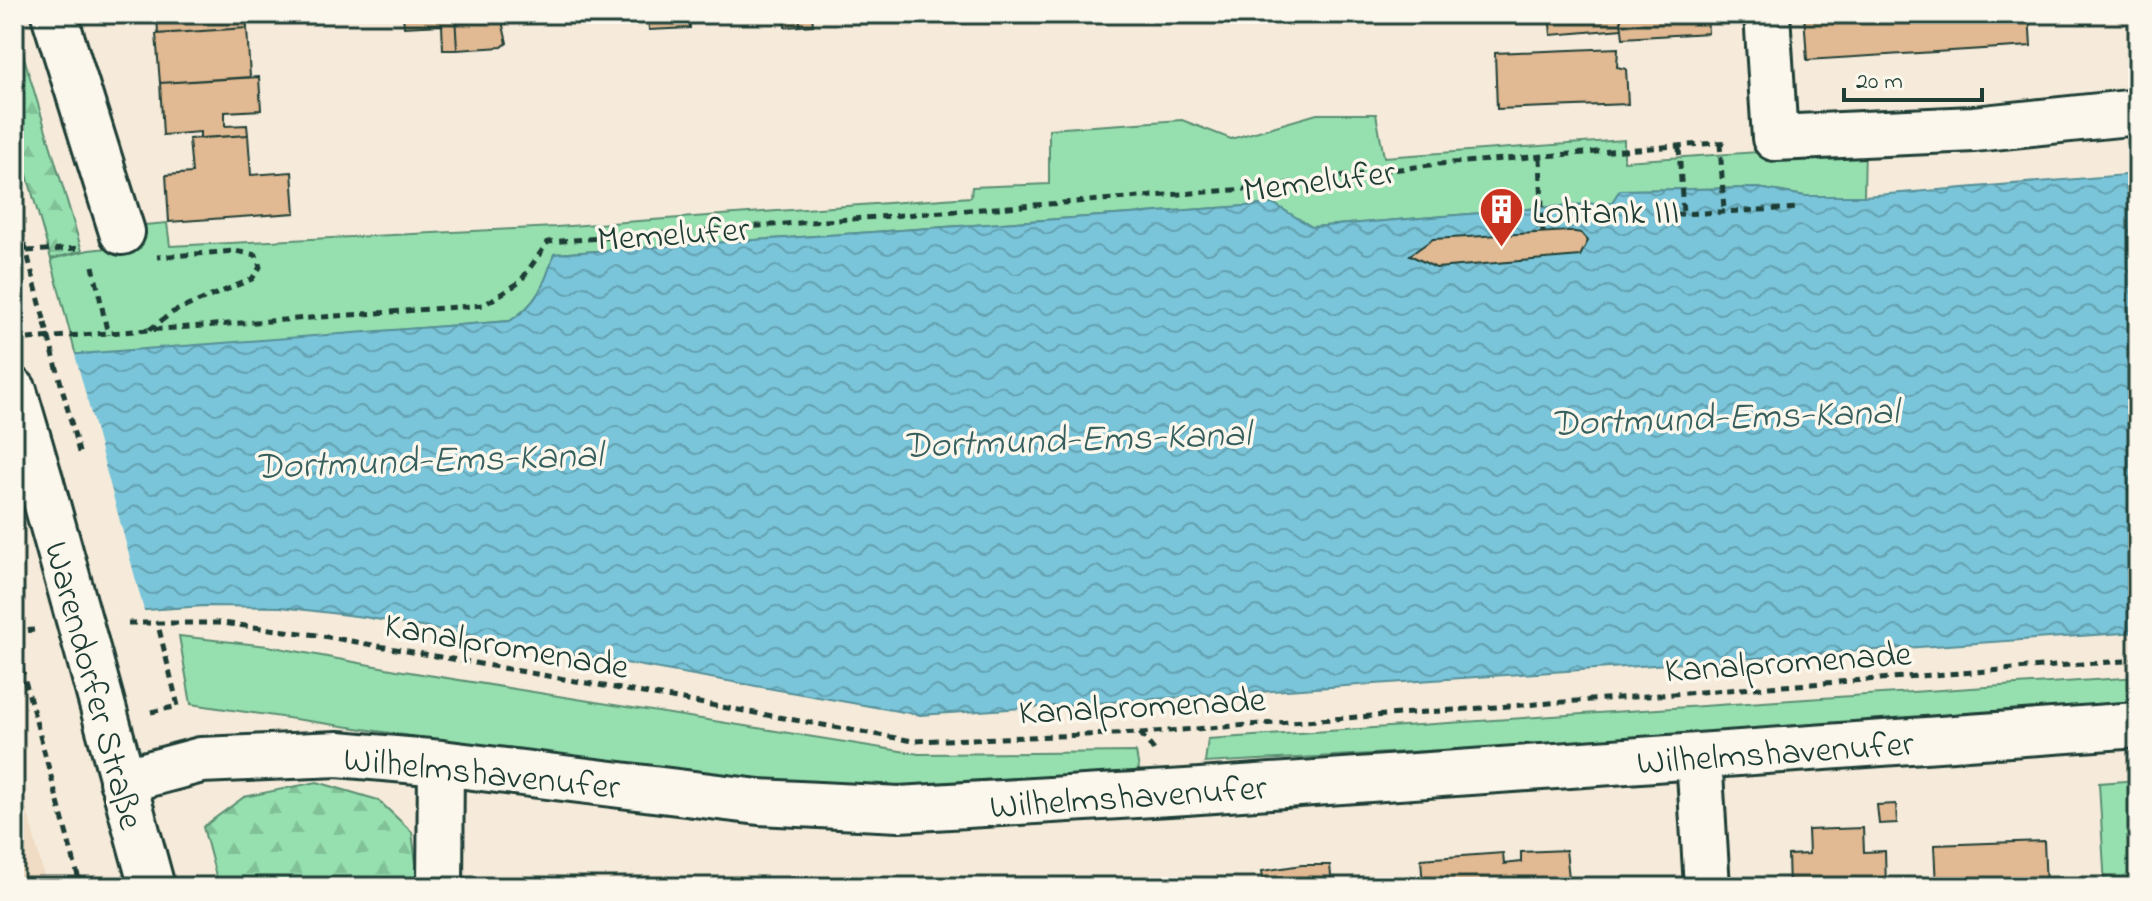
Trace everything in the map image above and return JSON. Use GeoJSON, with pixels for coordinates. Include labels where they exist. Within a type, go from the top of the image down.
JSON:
{"type":"FeatureCollection","features":[{"type":"Feature","properties":{"kind":"street"},"geometry":{"type":"LineString","coordinates":[[54,14],[105,241]]}},
{"type":"Feature","properties":{"kind":"street"},"geometry":{"type":"LineString","coordinates":[[1767,14],[1775,138],[1974,129],[2138,112]]}},
{"type":"Feature","properties":{"kind":"street","name":"Warendorfer Straße"},"geometry":{"type":"LineString","coordinates":[[14,391],[152,887]]}},
{"type":"Feature","properties":{"kind":"street","name":"Wilhelmshavenufer"},"geometry":{"type":"LineString","coordinates":[[122,781],[201,760],[338,754],[441,763],[759,802],[899,809],[2138,725]]}},
{"type":"Feature","properties":{"kind":"street"},"geometry":{"type":"LineString","coordinates":[[1699,757],[1707,887]]}},
{"type":"Feature","properties":{"kind":"street"},"geometry":{"type":"LineString","coordinates":[[440,887],[441,763]]}},
{"type":"Feature","properties":{"kind":"path","name":"Memelufer"},"geometry":{"type":"LineString","coordinates":[[148,330],[484,305],[520,282],[548,242],[1246,189],[1438,164],[1775,138]]}},
{"type":"Feature","properties":{"kind":"path"},"geometry":{"type":"LineString","coordinates":[[1720,143],[1724,211]]}},
{"type":"Feature","properties":{"kind":"path"},"geometry":{"type":"LineString","coordinates":[[1679,147],[1683,214]]}},
{"type":"Feature","properties":{"kind":"path"},"geometry":{"type":"LineString","coordinates":[[1540,157],[1543,233]]}},
{"type":"Feature","properties":{"kind":"path"},"geometry":{"type":"LineString","coordinates":[[14,203],[45,323]]}},
{"type":"Feature","properties":{"kind":"path"},"geometry":{"type":"LineString","coordinates":[[1661,215],[1800,208]]}},
{"type":"Feature","properties":{"kind":"path"},"geometry":{"type":"LineString","coordinates":[[105,241],[108,335]]}},
{"type":"Feature","properties":{"kind":"path"},"geometry":{"type":"LineString","coordinates":[[14,340],[148,330],[173,312],[252,279],[260,267],[256,255],[235,251],[133,257],[105,241],[26,251]]}},
{"type":"Feature","properties":{"kind":"path","name":"Kanalpromenade"},"geometry":{"type":"LineString","coordinates":[[151,712],[178,706],[157,621],[222,623],[317,635],[913,741],[1140,733],[2138,660]]}},
{"type":"Feature","properties":{"kind":"path","name":"Warendorfer Straße"},"geometry":{"type":"LineString","coordinates":[[14,640],[81,887]]}},
{"type":"Feature","properties":{"kind":"shaded area"},"geometry":{"type":"Polygon","coordinates":[[[14,759],[47,887],[14,887],[14,759]]]}},
{"type":"Feature","properties":{"kind":"green space"},"geometry":{"type":"Polygon","coordinates":[[[14,24],[82,251],[51,259],[14,129],[14,24]]]}},
{"type":"Feature","properties":{"kind":"green space"},"geometry":{"type":"Polygon","coordinates":[[[1317,114],[1376,114],[1384,157],[1624,140],[1624,161],[1865,145],[1864,196],[1805,196],[1758,188],[1620,190],[1612,202],[1312,227],[1274,204],[554,254],[539,292],[527,308],[510,321],[76,356],[51,259],[89,250],[135,245],[133,226],[167,223],[170,246],[556,227],[971,197],[972,187],[1049,184],[1049,129],[1182,120],[1231,139],[1317,114]]]}},
{"type":"Feature","properties":{"kind":"green space"},"geometry":{"type":"Polygon","coordinates":[[[179,636],[268,646],[397,670],[919,754],[1136,752],[1139,769],[1118,784],[899,796],[522,761],[452,742],[191,704],[179,636]]]}},
{"type":"Feature","properties":{"kind":"green space"},"geometry":{"type":"Polygon","coordinates":[[[2138,677],[2138,704],[1697,736],[1205,763],[1208,739],[2138,677]]]}},
{"type":"Feature","properties":{"kind":"green space"},"geometry":{"type":"Polygon","coordinates":[[[2138,780],[2138,887],[2105,887],[2099,783],[2138,780]]]}},
{"type":"Feature","properties":{"kind":"green space"},"geometry":{"type":"Polygon","coordinates":[[[317,782],[378,800],[412,832],[419,887],[219,887],[203,827],[244,797],[317,782]]]}},
{"type":"Feature","properties":{"kind":"water","name":"Dortmund-Ems-Kanal"},"geometry":{"type":"Polygon","coordinates":[[[2138,174],[2138,632],[920,715],[364,617],[281,607],[205,606],[14,619],[14,359],[510,321],[527,308],[539,292],[554,254],[1274,204],[1312,227],[1612,202],[1620,190],[1758,188],[1805,196],[1864,196],[2138,174]]]}},
{"type":"Feature","properties":{"kind":"pier"},"geometry":{"type":"Polygon","coordinates":[[[74,351],[145,614],[14,623],[14,355],[74,351]]]}},
{"type":"Feature","properties":{"kind":"building"},"geometry":{"type":"Polygon","coordinates":[[[157,14],[246,14],[247,28],[158,34],[157,14]]]}},
{"type":"Feature","properties":{"kind":"building"},"geometry":{"type":"Polygon","coordinates":[[[403,14],[455,14],[457,50],[443,50],[442,25],[404,27],[403,14]]]}},
{"type":"Feature","properties":{"kind":"building"},"geometry":{"type":"Polygon","coordinates":[[[455,14],[506,14],[506,21],[502,21],[507,43],[502,47],[457,50],[455,14]]]}},
{"type":"Feature","properties":{"kind":"building"},"geometry":{"type":"Polygon","coordinates":[[[564,14],[627,14],[627,18],[565,22],[564,14]]]}},
{"type":"Feature","properties":{"kind":"building"},"geometry":{"type":"Polygon","coordinates":[[[627,14],[689,14],[690,28],[649,30],[648,17],[627,18],[627,14]]]}},
{"type":"Feature","properties":{"kind":"building"},"geometry":{"type":"Polygon","coordinates":[[[784,14],[799,14],[800,26],[785,27],[784,14]]]}},
{"type":"Feature","properties":{"kind":"building"},"geometry":{"type":"Polygon","coordinates":[[[799,14],[812,14],[813,25],[800,26],[799,14]]]}},
{"type":"Feature","properties":{"kind":"building"},"geometry":{"type":"Polygon","coordinates":[[[911,14],[961,14],[961,15],[912,18],[911,14]]]}},
{"type":"Feature","properties":{"kind":"building"},"geometry":{"type":"Polygon","coordinates":[[[1549,14],[1620,14],[1622,29],[1551,35],[1549,14]]]}},
{"type":"Feature","properties":{"kind":"building"},"geometry":{"type":"Polygon","coordinates":[[[1620,14],[1707,14],[1708,33],[1623,38],[1620,14]]]}},
{"type":"Feature","properties":{"kind":"building"},"geometry":{"type":"Polygon","coordinates":[[[1804,14],[2029,14],[2031,46],[1807,60],[1804,14]]]}},
{"type":"Feature","properties":{"kind":"building"},"geometry":{"type":"Polygon","coordinates":[[[247,28],[250,77],[160,83],[156,34],[247,28]]]}},
{"type":"Feature","properties":{"kind":"building"},"geometry":{"type":"Polygon","coordinates":[[[1618,48],[1617,67],[1626,69],[1628,104],[1497,109],[1495,53],[1618,48]]]}},
{"type":"Feature","properties":{"kind":"building"},"geometry":{"type":"Polygon","coordinates":[[[259,77],[261,110],[225,112],[225,126],[247,125],[248,135],[200,138],[200,132],[163,135],[160,83],[259,77]]]}},
{"type":"Feature","properties":{"kind":"building"},"geometry":{"type":"Polygon","coordinates":[[[248,135],[251,175],[292,172],[295,213],[169,222],[166,175],[192,173],[189,139],[248,135]]]}},
{"type":"Feature","properties":{"kind":"building","name":"Lohtank III"},"geometry":{"type":"Polygon","coordinates":[[[1569,231],[1581,233],[1588,241],[1580,256],[1436,268],[1410,255],[1433,239],[1569,231]]]}},
{"type":"Feature","properties":{"kind":"building"},"geometry":{"type":"Polygon","coordinates":[[[1896,804],[1897,823],[1879,824],[1877,805],[1896,804]]]}},
{"type":"Feature","properties":{"kind":"building"},"geometry":{"type":"Polygon","coordinates":[[[1863,828],[1864,852],[1885,851],[1886,887],[1789,887],[1788,855],[1809,854],[1808,830],[1863,828]]]}},
{"type":"Feature","properties":{"kind":"building"},"geometry":{"type":"Polygon","coordinates":[[[2044,841],[2046,887],[1936,887],[1934,845],[2044,841]]]}},
{"type":"Feature","properties":{"kind":"building"},"geometry":{"type":"Polygon","coordinates":[[[1566,850],[1570,887],[1423,887],[1421,859],[1503,853],[1504,864],[1521,862],[1521,852],[1566,850]]]}},
{"type":"Feature","properties":{"kind":"building"},"geometry":{"type":"Polygon","coordinates":[[[1302,865],[1330,865],[1332,887],[1264,887],[1262,871],[1302,865]]]}},
{"type":"Feature","properties":{"kind":"place","name":"Lohtank III"},"geometry":{"type":"Point","coordinates":[1501,249]}}]}
